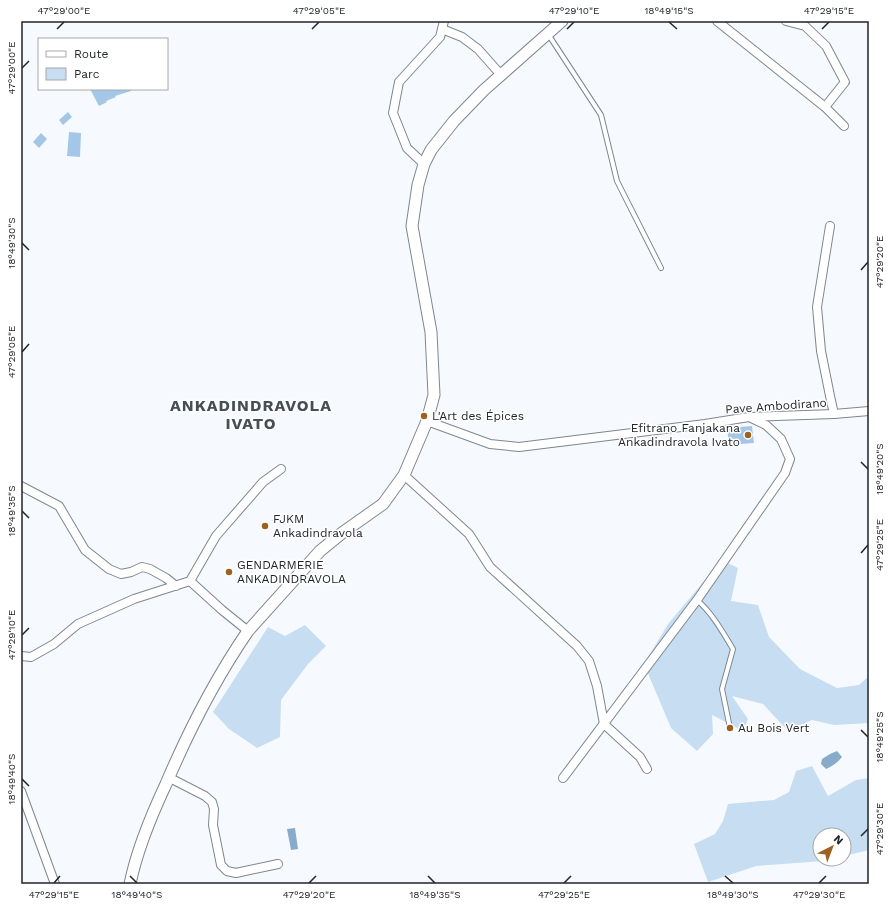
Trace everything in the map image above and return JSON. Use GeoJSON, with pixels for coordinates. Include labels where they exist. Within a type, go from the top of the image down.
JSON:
{"type":"FeatureCollection","features":[{"type":"Feature","properties":{"kind":"street"},"geometry":{"type":"LineString","coordinates":[[130,884],[142,842],[168,777],[211,689],[233,652],[248,631],[320,551],[383,504],[404,475],[427,421],[434,395],[431,332],[412,226],[418,185],[424,164],[431,150],[454,121],[484,90],[562,21]]}},
{"type":"Feature","properties":{"kind":"street"},"geometry":{"type":"LineString","coordinates":[[717,21],[825,106],[844,126]]}},
{"type":"Feature","properties":{"kind":"street"},"geometry":{"type":"LineString","coordinates":[[786,21],[805,26],[826,46],[845,82],[825,106]]}},
{"type":"Feature","properties":{"kind":"street"},"geometry":{"type":"LineString","coordinates":[[424,164],[407,148],[393,113],[399,82],[440,37],[443,25],[478,49],[501,75]]}},
{"type":"Feature","properties":{"kind":"street"},"geometry":{"type":"LineString","coordinates":[[830,226],[818,307],[821,351],[834,414]]}},
{"type":"Feature","properties":{"kind":"street","name":"Pave Ambodirano"},"geometry":{"type":"LineString","coordinates":[[427,421],[490,444],[519,447],[705,424],[749,417],[834,414],[869,411]]}},
{"type":"Feature","properties":{"kind":"street"},"geometry":{"type":"LineString","coordinates":[[563,778],[698,600],[785,473],[790,459],[781,439],[766,425],[749,417]]}},
{"type":"Feature","properties":{"kind":"street"},"geometry":{"type":"LineString","coordinates":[[21,656],[31,657],[54,644],[78,624],[134,599],[190,581],[216,536],[264,482],[281,469]]}},
{"type":"Feature","properties":{"kind":"street"},"geometry":{"type":"LineString","coordinates":[[404,475],[469,534],[490,568],[577,646],[590,661],[597,686],[604,724],[640,757],[647,769]]}},
{"type":"Feature","properties":{"kind":"street"},"geometry":{"type":"LineString","coordinates":[[21,486],[59,506],[85,550],[109,569],[121,574],[131,572],[142,567],[150,569],[166,578],[176,586]]}},
{"type":"Feature","properties":{"kind":"street"},"geometry":{"type":"LineString","coordinates":[[190,581],[248,631]]}},
{"type":"Feature","properties":{"kind":"street"},"geometry":{"type":"LineString","coordinates":[[168,777],[205,796],[212,802],[214,809],[213,825],[220,865],[227,871],[236,873],[278,864]]}},
{"type":"Feature","properties":{"kind":"street"},"geometry":{"type":"LineString","coordinates":[[21,791],[53,883]]}},
{"type":"Feature","properties":{"kind":"lane"},"geometry":{"type":"LineString","coordinates":[[547,34],[601,115],[617,181],[661,268]]}},
{"type":"Feature","properties":{"kind":"lane"},"geometry":{"type":"LineString","coordinates":[[698,600],[716,621],[733,649],[722,689],[730,728]]}},
{"type":"Feature","properties":{"kind":"green space"},"geometry":{"type":"Polygon","coordinates":[[[722,560],[738,568],[731,601],[758,605],[769,637],[800,669],[837,688],[859,685],[869,676],[869,723],[834,725],[812,720],[788,731],[763,704],[732,696],[748,719],[743,731],[712,715],[713,734],[697,751],[671,728],[644,664],[668,624],[722,560]]]}},
{"type":"Feature","properties":{"kind":"green space"},"geometry":{"type":"Polygon","coordinates":[[[305,625],[326,646],[308,664],[281,700],[280,737],[257,748],[229,729],[213,712],[268,627],[285,636],[305,625]]]}},
{"type":"Feature","properties":{"kind":"green space"},"geometry":{"type":"Polygon","coordinates":[[[812,766],[828,796],[856,780],[869,778],[869,850],[852,854],[852,827],[812,827],[812,862],[756,866],[708,882],[694,844],[715,834],[723,821],[728,804],[774,800],[789,792],[796,771],[812,766]]]}},
{"type":"Feature","properties":{"kind":"shaded area"},"geometry":{"type":"Polygon","coordinates":[[[837,751],[842,757],[831,767],[826,769],[821,764],[822,759],[837,751]]]}},
{"type":"Feature","properties":{"kind":"shaded area"},"geometry":{"type":"Polygon","coordinates":[[[295,828],[298,849],[291,850],[287,829],[295,828]]]}},
{"type":"Feature","properties":{"kind":"building"},"geometry":{"type":"Polygon","coordinates":[[[91,90],[131,90],[115,96],[116,97],[99,106],[91,90]]]}},
{"type":"Feature","properties":{"kind":"building"},"geometry":{"type":"Polygon","coordinates":[[[68,112],[72,117],[63,125],[59,120],[68,112]]]}},
{"type":"Feature","properties":{"kind":"building"},"geometry":{"type":"Polygon","coordinates":[[[69,132],[81,133],[80,157],[67,156],[69,132]]]}},
{"type":"Feature","properties":{"kind":"building"},"geometry":{"type":"Polygon","coordinates":[[[41,133],[47,139],[39,148],[33,142],[41,133]]]}},
{"type":"Feature","properties":{"kind":"building"},"geometry":{"type":"Polygon","coordinates":[[[752,426],[754,443],[729,445],[727,428],[752,426]]]}},
{"type":"Feature","properties":{"kind":"place","name":"L'Art des Épices"},"geometry":{"type":"Point","coordinates":[424,416]}},
{"type":"Feature","properties":{"kind":"place","name":"Efitrano Fanjakana Ankadindravola Ivato"},"geometry":{"type":"Point","coordinates":[748,435]}},
{"type":"Feature","properties":{"kind":"place","name":"FJKM Ankadindravola"},"geometry":{"type":"Point","coordinates":[265,526]}},
{"type":"Feature","properties":{"kind":"place","name":"GENDARMERIE ANKADINDRAVOLA"},"geometry":{"type":"Point","coordinates":[229,572]}},
{"type":"Feature","properties":{"kind":"place","name":"Au Bois Vert"},"geometry":{"type":"Point","coordinates":[730,728]}},
{"type":"Feature","properties":{"kind":"district","name":"ANKADINDRAVOLA IVATO"},"geometry":{"type":"Point","coordinates":[251,414]}}]}
